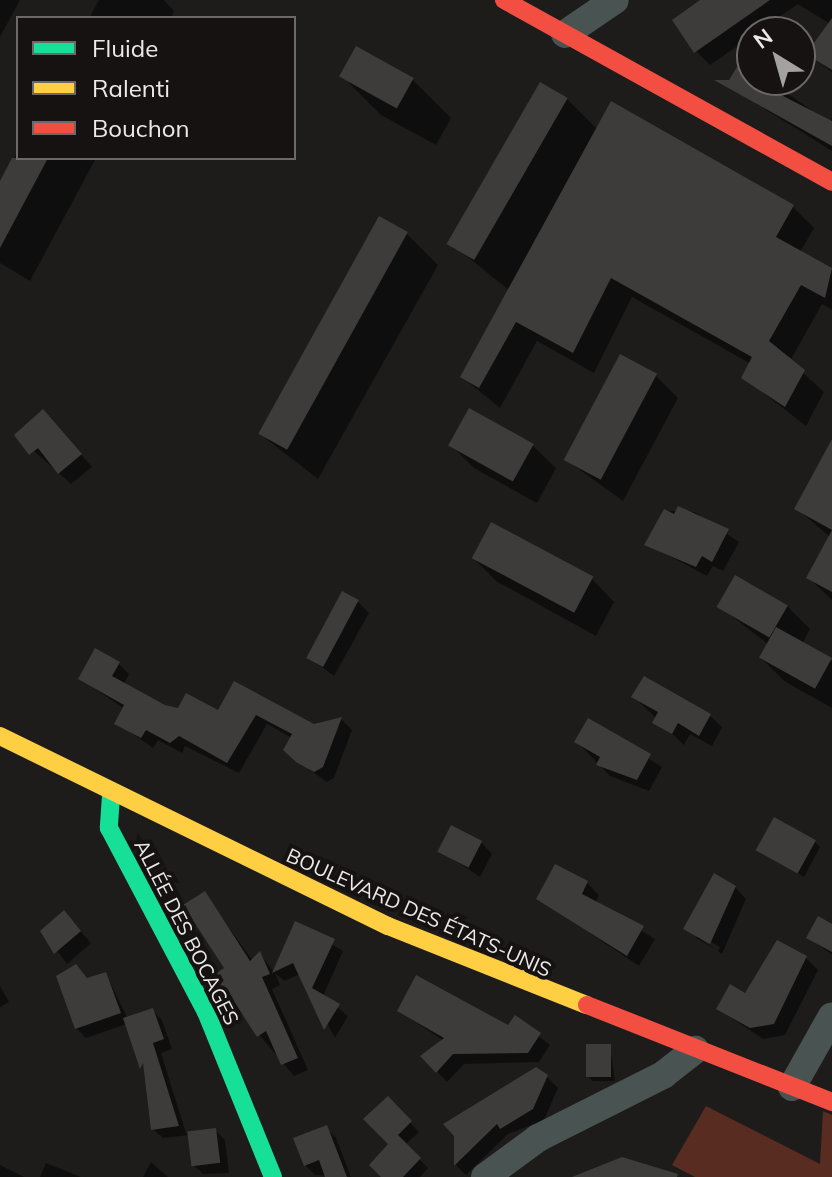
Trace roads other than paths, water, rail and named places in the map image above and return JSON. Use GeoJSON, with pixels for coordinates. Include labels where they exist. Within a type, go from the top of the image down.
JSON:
{"type":"FeatureCollection","features":[{"type":"Feature","properties":{"kind":"street"},"geometry":{"type":"LineString","coordinates":[[504,0],[832,182]]}},
{"type":"Feature","properties":{"kind":"street"},"geometry":{"type":"LineString","coordinates":[[565,34],[615,0]]}},
{"type":"Feature","properties":{"kind":"street","name":"BOULEVARD DES ÉTATS-UNIS"},"geometry":{"type":"LineString","coordinates":[[0,736],[111,796],[401,931],[832,1102]]}},
{"type":"Feature","properties":{"kind":"street","name":"ALLÉE DES BOCAGES"},"geometry":{"type":"LineString","coordinates":[[111,796],[109,828],[206,1012],[273,1177]]}},
{"type":"Feature","properties":{"kind":"street"},"geometry":{"type":"LineString","coordinates":[[792,1087],[832,1016]]}},
{"type":"Feature","properties":{"kind":"street"},"geometry":{"type":"LineString","coordinates":[[485,1177],[538,1138],[663,1075],[695,1050]]}}]}
